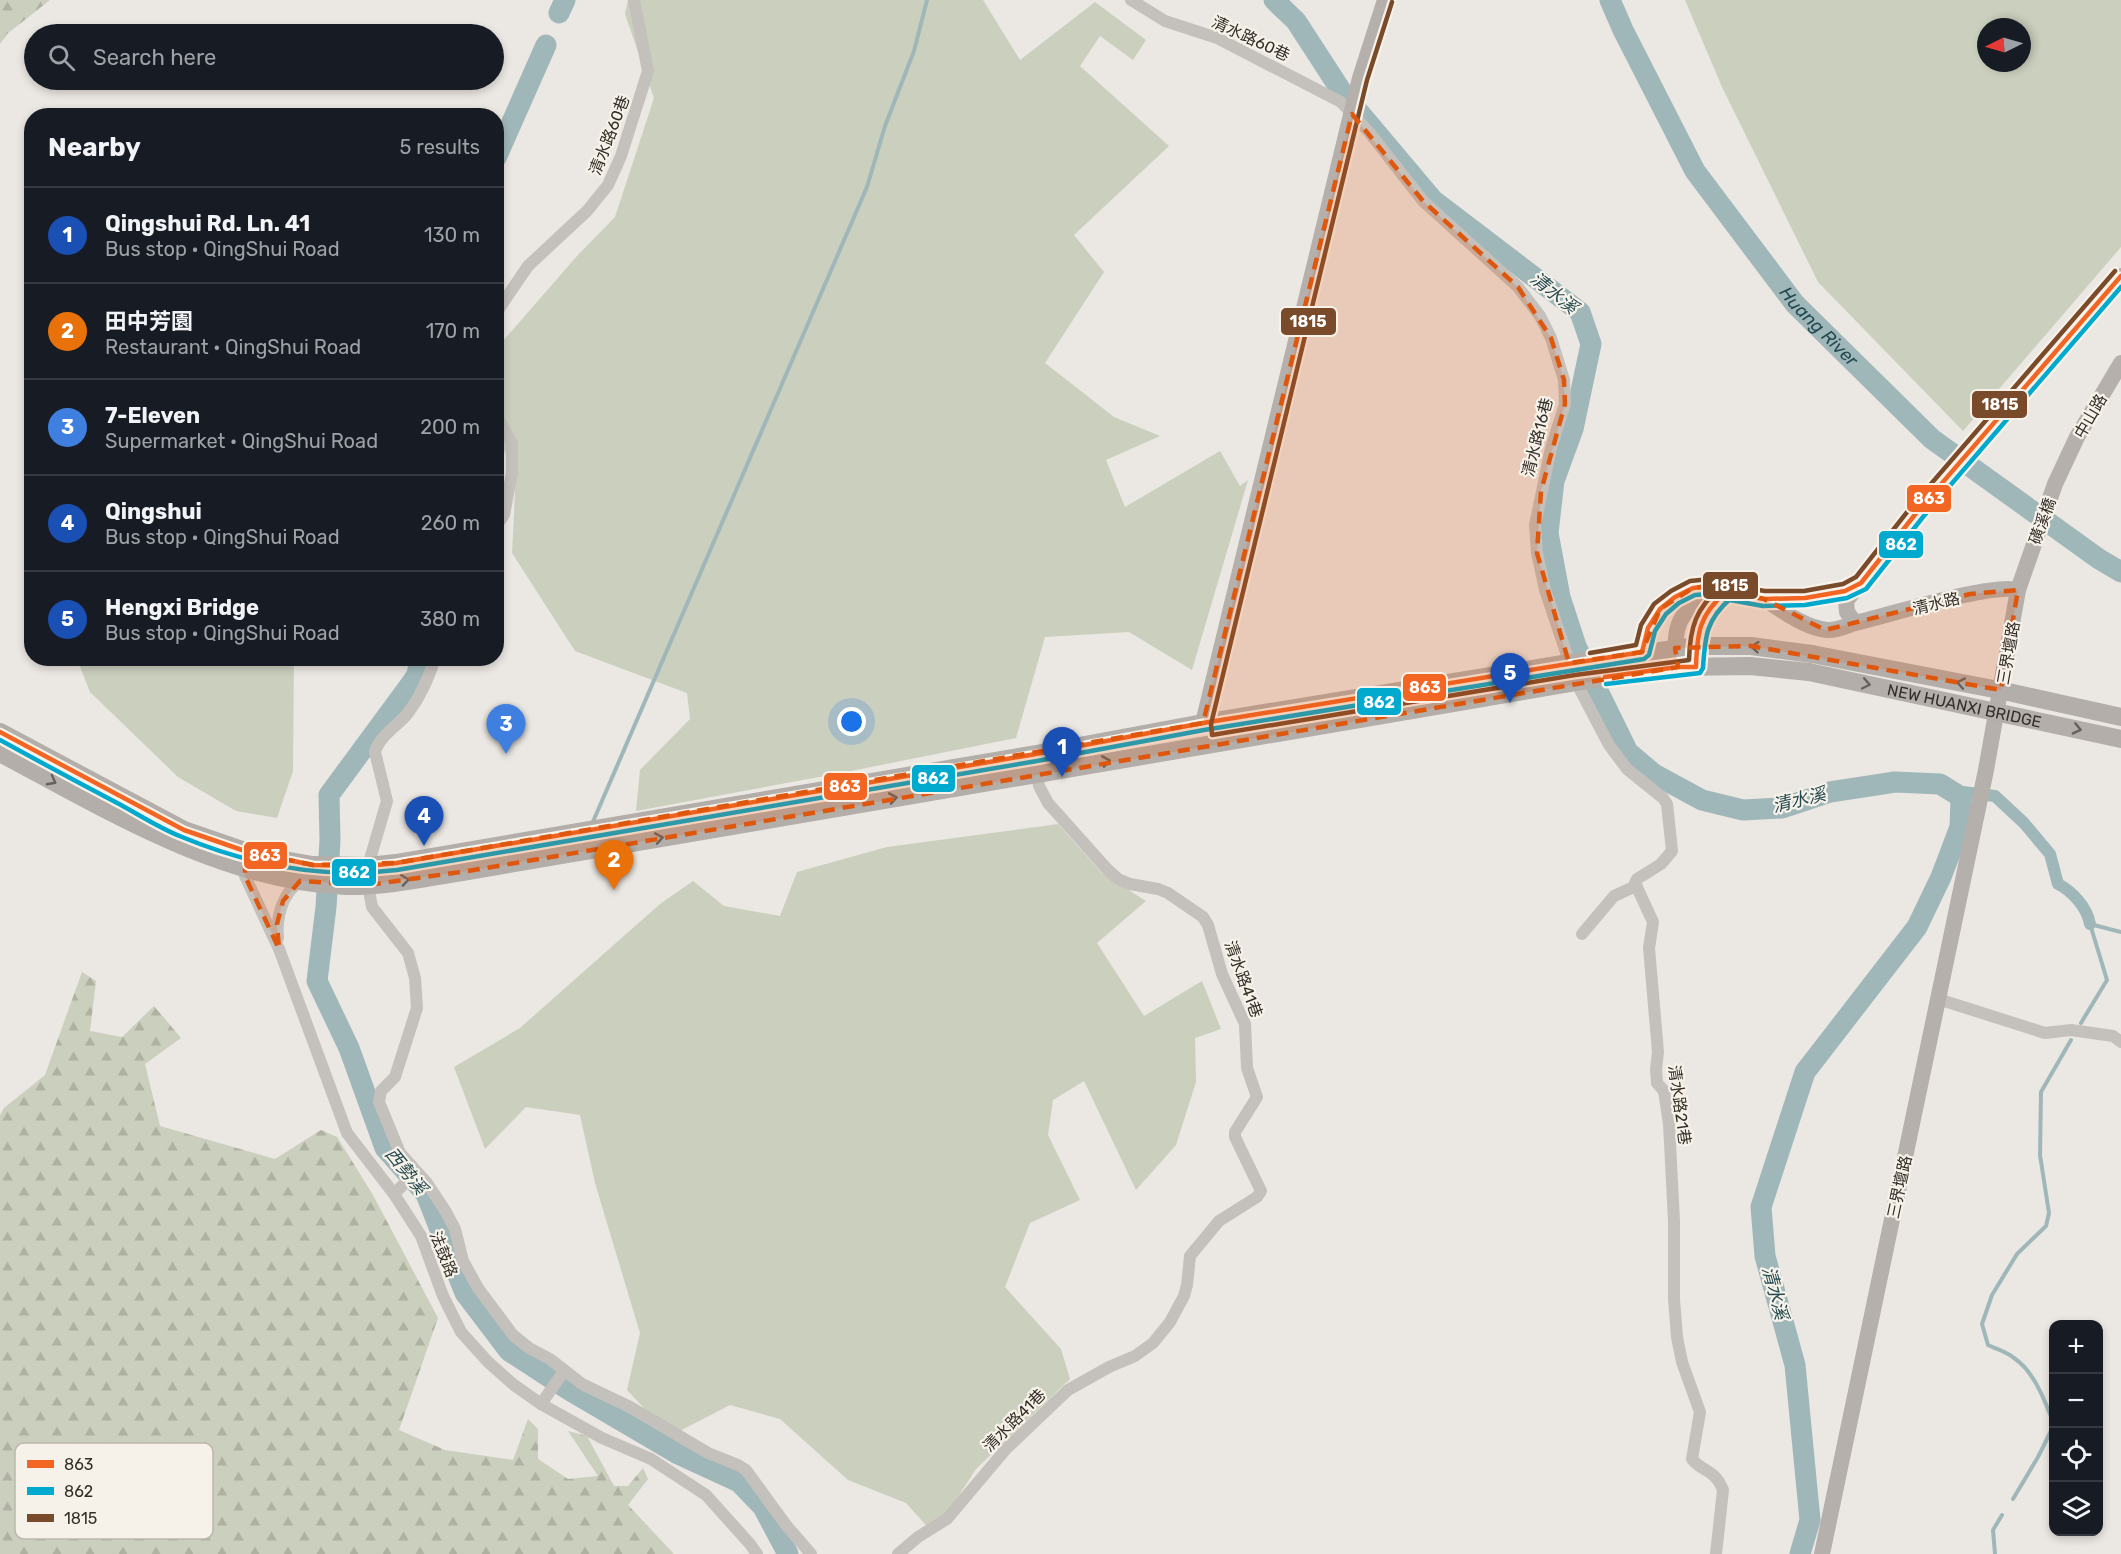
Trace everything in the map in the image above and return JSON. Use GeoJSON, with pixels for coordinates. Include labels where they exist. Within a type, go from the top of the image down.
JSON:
{"type":"FeatureCollection","features":[{"type":"Feature","properties":{"kind":"main road"},"geometry":{"type":"LineString","coordinates":[[0,732],[184,830],[245,851],[278,859],[308,876],[349,866],[368,866],[589,831],[1203,723],[1641,652],[1697,645],[1751,646],[1810,663]]}},
{"type":"Feature","properties":{"kind":"main road"},"geometry":{"type":"LineString","coordinates":[[0,753],[177,844],[247,870],[308,876],[346,886],[368,885],[468,871],[1579,681],[1687,667],[1810,663]]}},
{"type":"Feature","properties":{"kind":"main road","name":"NEW HUANXI BRIDGE"},"geometry":{"type":"LineString","coordinates":[[1810,663],[2004,691],[2121,717]]}},
{"type":"Feature","properties":{"kind":"main road","name":"NEW HUANXI BRIDGE"},"geometry":{"type":"LineString","coordinates":[[1810,663],[2121,739]]}},
{"type":"Feature","properties":{"kind":"street","name":"清水路60巷"},"geometry":{"type":"LineString","coordinates":[[504,301],[528,266],[587,211],[608,185],[634,118],[648,71],[634,0]]}},
{"type":"Feature","properties":{"kind":"street","name":"清水路60巷"},"geometry":{"type":"LineString","coordinates":[[1131,0],[1165,21],[1217,38],[1260,58],[1341,102],[1352,114]]}},
{"type":"Feature","properties":{"kind":"street"},"geometry":{"type":"LineString","coordinates":[[1205,744],[1203,723],[1360,78],[1385,0]]}},
{"type":"Feature","properties":{"kind":"street","name":"清水路16巷"},"geometry":{"type":"LineString","coordinates":[[1352,114],[1423,201],[1518,287],[1540,316],[1551,338],[1564,380],[1565,404],[1541,491],[1535,525],[1536,544],[1545,590],[1574,662]]}},
{"type":"Feature","properties":{"kind":"street"},"geometry":{"type":"LineString","coordinates":[[1855,623],[1847,612],[1846,601],[1917,512],[2121,276]]}},
{"type":"Feature","properties":{"kind":"street","name":"中山路"},"geometry":{"type":"LineString","coordinates":[[2061,470],[2077,437],[2121,363]]}},
{"type":"Feature","properties":{"kind":"street"},"geometry":{"type":"LineString","coordinates":[[504,429],[512,443],[512,473],[504,515]]}},
{"type":"Feature","properties":{"kind":"street","name":"磺溪橋"},"geometry":{"type":"LineString","coordinates":[[2023,572],[2061,470]]}},
{"type":"Feature","properties":{"kind":"street","name":"三界壇路"},"geometry":{"type":"LineString","coordinates":[[1822,1554],[2000,704],[2018,590],[2023,572]]}},
{"type":"Feature","properties":{"kind":"street","name":"清水路"},"geometry":{"type":"LineString","coordinates":[[1641,652],[1648,628],[1660,609],[1693,588],[1709,586],[1726,592],[1764,599],[1815,597],[1845,591],[1861,584]]}},
{"type":"Feature","properties":{"kind":"street","name":"清水路"},"geometry":{"type":"LineString","coordinates":[[1764,599],[1802,621],[1825,630],[1835,630],[1970,594],[2012,588],[2018,590]]}},
{"type":"Feature","properties":{"kind":"street"},"geometry":{"type":"LineString","coordinates":[[1687,667],[1697,645],[1702,618],[1712,603],[1726,592]]}},
{"type":"Feature","properties":{"kind":"street"},"geometry":{"type":"LineString","coordinates":[[1687,667],[1675,648],[1677,626],[1691,606],[1704,598],[1726,592]]}},
{"type":"Feature","properties":{"kind":"street"},"geometry":{"type":"LineString","coordinates":[[1574,662],[1579,681],[1609,745],[1626,769],[1663,798],[1667,804],[1672,851],[1661,864],[1637,879],[1636,886],[1614,896],[1581,934]]}},
{"type":"Feature","properties":{"kind":"street"},"geometry":{"type":"LineString","coordinates":[[432,666],[423,693],[407,715],[377,745],[376,760],[387,801],[368,866],[368,885],[372,907],[408,953],[415,978],[417,1008],[395,1077],[381,1091],[378,1102],[400,1153],[427,1183],[446,1212],[455,1229],[463,1261],[478,1288],[513,1335],[582,1384],[630,1407],[699,1448],[738,1464],[746,1470],[786,1525],[811,1554]]}},
{"type":"Feature","properties":{"kind":"street","name":"清水路41巷"},"geometry":{"type":"LineString","coordinates":[[898,1554],[918,1537],[947,1519],[1006,1449],[1068,1390],[1100,1371],[1135,1356],[1153,1344],[1170,1322],[1184,1296],[1188,1285],[1190,1256],[1219,1221],[1257,1197],[1261,1191],[1235,1137],[1235,1131],[1257,1097],[1247,1068],[1245,1024],[1222,974],[1209,925],[1203,917],[1168,893],[1130,884],[1118,879],[1107,869],[1048,803],[1039,786],[1036,754]]}},
{"type":"Feature","properties":{"kind":"street","name":"法鼓路"},"geometry":{"type":"LineString","coordinates":[[245,851],[247,870],[245,876],[279,949],[348,1132],[394,1194],[421,1236],[442,1296],[461,1332],[488,1362],[514,1385],[541,1404],[602,1438],[651,1459],[706,1495],[757,1554]]}},
{"type":"Feature","properties":{"kind":"street"},"geometry":{"type":"LineString","coordinates":[[279,949],[277,924],[284,901],[294,886],[308,876]]}},
{"type":"Feature","properties":{"kind":"street","name":"清水路21巷"},"geometry":{"type":"LineString","coordinates":[[1636,886],[1654,928],[1649,948],[1658,1052],[1657,1083],[1664,1091],[1669,1124],[1677,1337],[1682,1362],[1700,1412],[1692,1459],[1696,1464],[1710,1471],[1720,1482],[1723,1490],[1716,1554]]}},
{"type":"Feature","properties":{"kind":"street"},"geometry":{"type":"LineString","coordinates":[[1938,999],[2045,1033],[2071,1030],[2113,1036],[2121,1042]]}},
{"type":"Feature","properties":{"kind":"street"},"geometry":{"type":"LineString","coordinates":[[394,1194],[416,1172]]}},
{"type":"Feature","properties":{"kind":"street"},"geometry":{"type":"LineString","coordinates":[[541,1404],[564,1371]]}},
{"type":"Feature","properties":{"kind":"highlighted area"},"geometry":{"type":"Polygon","coordinates":[[[1352,114],[1423,201],[1518,287],[1551,338],[1564,380],[1565,404],[1541,491],[1537,553],[1569,663],[1642,652],[1660,609],[1693,588],[1709,586],[1764,599],[1825,630],[1970,594],[2018,590],[2001,690],[1751,646],[1675,648],[1678,667],[468,871],[368,885],[300,881],[283,901],[277,924],[279,949],[245,876],[245,851],[313,865],[396,863],[1203,723],[1352,114]]]}},
{"type":"Feature","properties":{"kind":"green space"},"geometry":{"type":"Polygon","coordinates":[[[0,0],[50,0],[7,34],[0,44],[0,0]]]}},
{"type":"Feature","properties":{"kind":"green space"},"geometry":{"type":"Polygon","coordinates":[[[628,0],[983,0],[1020,60],[1095,2],[1146,40],[1133,60],[1100,36],[1080,66],[1169,146],[1074,235],[1104,272],[1045,363],[1114,417],[1160,436],[1106,460],[1125,507],[1220,451],[1240,486],[1248,480],[1192,670],[1129,632],[1045,637],[1016,738],[636,811],[640,770],[690,719],[687,693],[575,651],[512,553],[516,472],[504,451],[504,340],[577,256],[615,217],[654,98],[625,14],[628,0]]]}},
{"type":"Feature","properties":{"kind":"green space"},"geometry":{"type":"Polygon","coordinates":[[[1685,0],[2121,0],[2121,247],[1963,431],[1818,282],[1722,87],[1685,0]]]}},
{"type":"Feature","properties":{"kind":"green space"},"geometry":{"type":"Polygon","coordinates":[[[80,666],[294,666],[293,771],[277,818],[236,811],[178,777],[90,692],[80,666]]]}},
{"type":"Feature","properties":{"kind":"green space"},"geometry":{"type":"Polygon","coordinates":[[[1058,824],[1102,873],[1146,901],[1097,943],[1144,1016],[1202,981],[1221,1029],[1195,1038],[1196,1082],[1176,1145],[1136,1190],[1084,1081],[1053,1100],[1048,1135],[1080,1200],[1030,1223],[1005,1287],[1061,1349],[1070,1379],[976,1469],[934,1534],[906,1503],[848,1480],[780,1419],[730,1405],[670,1436],[627,1390],[640,1333],[595,1183],[580,1115],[526,1107],[485,1149],[454,1067],[520,1028],[660,904],[693,881],[724,906],[780,916],[797,872],[887,847],[1058,824]]]}},
{"type":"Feature","properties":{"kind":"green space"},"geometry":{"type":"Polygon","coordinates":[[[82,972],[96,981],[90,1031],[122,1037],[154,1006],[181,1038],[145,1064],[160,1126],[275,1159],[321,1130],[337,1137],[373,1195],[438,1318],[399,1430],[445,1450],[513,1460],[528,1419],[538,1429],[538,1459],[568,1479],[598,1476],[568,1431],[587,1436],[614,1486],[628,1486],[643,1468],[648,1479],[628,1505],[674,1554],[0,1554],[0,1115],[4,1108],[45,1075],[82,972]]]}},
{"type":"Feature","properties":{"kind":"waterway","name":"西勢溪"},"geometry":{"type":"LineString","coordinates":[[559,13],[565,0]]}},
{"type":"Feature","properties":{"kind":"waterway"},"geometry":{"type":"LineString","coordinates":[[592,824],[867,187],[885,126],[914,51],[927,0]]}},
{"type":"Feature","properties":{"kind":"waterway","name":"清水溪"},"geometry":{"type":"LineString","coordinates":[[1274,0],[1296,21],[1342,92],[1433,200],[1580,312],[1591,344],[1573,429],[1554,481],[1548,533],[1560,597],[1576,646],[1628,752],[1654,774],[1702,800],[1743,810],[1782,808],[1830,792],[1895,782],[1940,784],[1961,797],[1960,827],[1941,877],[1917,927],[1805,1072],[1761,1207],[1765,1256],[1795,1365],[1810,1520],[1800,1554]]}},
{"type":"Feature","properties":{"kind":"waterway","name":"Huang River"},"geometry":{"type":"LineString","coordinates":[[1610,0],[1695,171],[1795,304],[1932,439],[2099,559],[2121,572]]}},
{"type":"Feature","properties":{"kind":"waterway","name":"西勢溪"},"geometry":{"type":"LineString","coordinates":[[504,140],[546,45]]}},
{"type":"Feature","properties":{"kind":"waterway","name":"西勢溪"},"geometry":{"type":"LineString","coordinates":[[419,666],[417,675],[329,795],[330,840],[326,907],[317,981],[349,1048],[385,1148],[426,1194],[465,1293],[509,1351],[569,1390],[678,1454],[739,1482],[763,1507],[788,1554]]}},
{"type":"Feature","properties":{"kind":"waterway"},"geometry":{"type":"LineString","coordinates":[[1955,791],[1995,796],[2024,823],[2050,854],[2058,884],[2078,900],[2090,924]]}},
{"type":"Feature","properties":{"kind":"waterway"},"geometry":{"type":"LineString","coordinates":[[2090,924],[2121,932]]}},
{"type":"Feature","properties":{"kind":"waterway"},"geometry":{"type":"LineString","coordinates":[[2081,1023],[2107,980],[2090,924]]}},
{"type":"Feature","properties":{"kind":"waterway"},"geometry":{"type":"LineString","coordinates":[[2049,1411],[2028,1371],[2005,1352],[1988,1345],[1982,1324],[1992,1295],[2017,1254],[2046,1226],[2049,1213],[2040,1155],[2041,1092],[2071,1040]]}},
{"type":"Feature","properties":{"kind":"waterway"},"geometry":{"type":"LineString","coordinates":[[2013,1499],[2052,1428]]}},
{"type":"Feature","properties":{"kind":"waterway"},"geometry":{"type":"LineString","coordinates":[[1995,1554],[1993,1530],[2002,1515]]}},
{"type":"Feature","properties":{"kind":"transit line","name":"1815"},"geometry":{"type":"LineString","coordinates":[[1392,2],[1367,80],[1211,724],[1212,735],[1575,675],[1689,660],[1691,637],[1696,619],[1712,594],[1721,586]]}},
{"type":"Feature","properties":{"kind":"transit line","name":"1815"},"geometry":{"type":"LineString","coordinates":[[1590,653],[1636,645],[1641,625],[1654,604],[1671,591],[1690,581],[1710,579],[1728,585],[1765,591],[1804,591],[1843,584],[1856,577],[1911,507],[2115,271]]}},
{"type":"Feature","properties":{"kind":"transit line","name":"863"},"geometry":{"type":"LineString","coordinates":[[0,732],[184,830],[245,851],[313,865],[368,866],[1036,754],[1203,723],[1642,652],[1648,628],[1660,609],[1675,597],[1693,588],[1709,586],[1726,592],[1764,599],[1805,598],[1845,591],[1861,583],[1917,512],[2121,276]]}},
{"type":"Feature","properties":{"kind":"transit line","name":"862"},"geometry":{"type":"LineString","coordinates":[[0,740],[174,834],[208,847],[261,863],[288,868],[342,873],[369,872],[397,870],[1037,761],[1204,730],[1644,659],[1649,655],[1655,631],[1666,614],[1679,603],[1695,595],[1708,594],[1763,606],[1805,605],[1847,598],[1866,589],[1923,517],[2121,287]]}},
{"type":"Feature","properties":{"kind":"transit line","name":"863"},"geometry":{"type":"LineString","coordinates":[[1605,677],[1678,667],[1696,667],[1701,625],[1710,609],[1726,592]]}},
{"type":"Feature","properties":{"kind":"transit line","name":"862"},"geometry":{"type":"LineString","coordinates":[[1606,684],[1700,673],[1703,668],[1708,629],[1716,614],[1731,598]]}},
{"type":"Feature","properties":{"kind":"place","name":"Hengxi Bridge"},"geometry":{"type":"Point","coordinates":[1510,703]}},
{"type":"Feature","properties":{"kind":"place","name":"7-Eleven"},"geometry":{"type":"Point","coordinates":[506,754]}},
{"type":"Feature","properties":{"kind":"place","name":"Qingshui Rd. Ln. 41"},"geometry":{"type":"Point","coordinates":[1062,777]}},
{"type":"Feature","properties":{"kind":"place","name":"Qingshui"},"geometry":{"type":"Point","coordinates":[424,846]}},
{"type":"Feature","properties":{"kind":"place","name":"田中芳園"},"geometry":{"type":"Point","coordinates":[614,890]}}]}
